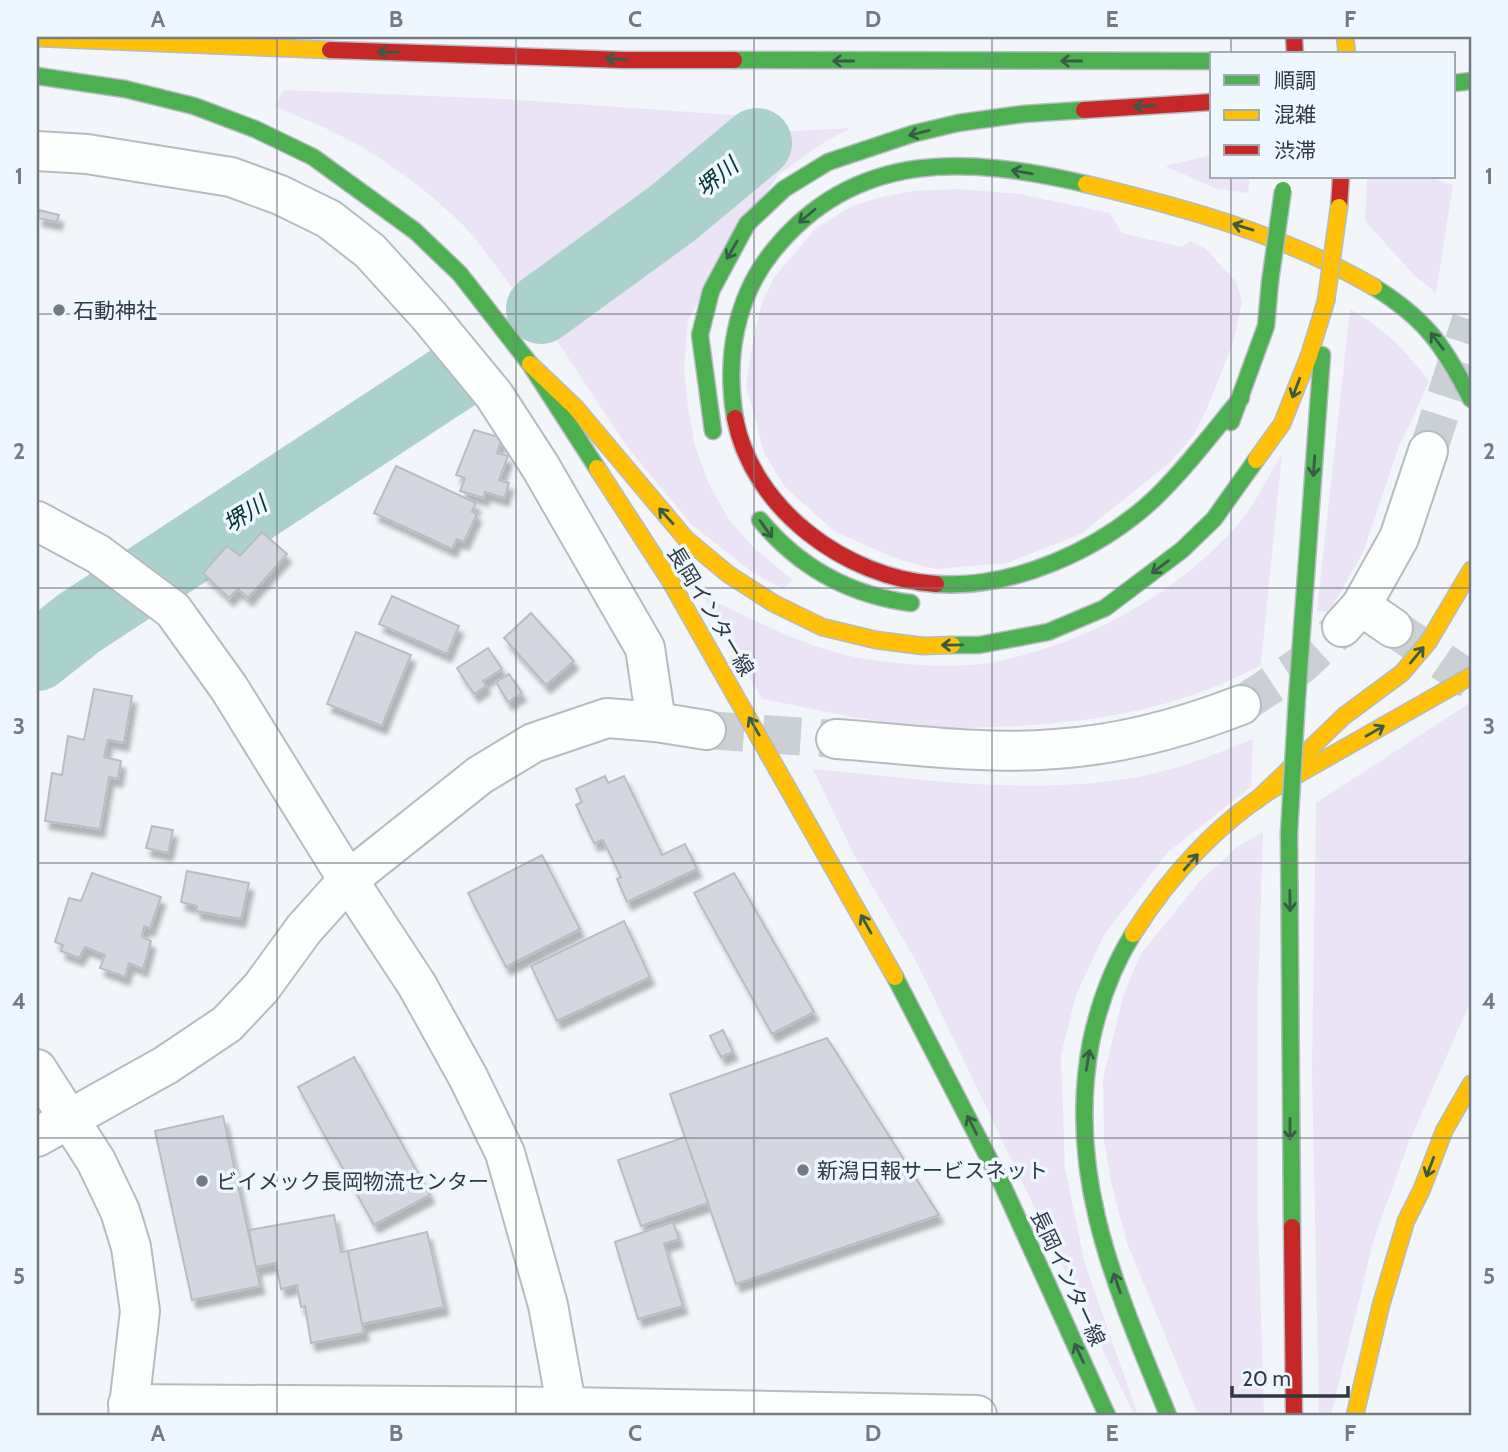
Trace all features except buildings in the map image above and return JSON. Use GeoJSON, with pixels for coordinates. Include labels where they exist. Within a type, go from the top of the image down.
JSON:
{"type":"FeatureCollection","features":[{"type":"Feature","properties":{"kind":"main road"},"geometry":{"type":"LineString","coordinates":[[37,38],[624,60],[1210,61]]}},
{"type":"Feature","properties":{"kind":"main road","name":"長岡インター線"},"geometry":{"type":"LineString","coordinates":[[37,76],[125,89],[194,106],[254,129],[313,157],[415,231],[460,274],[530,364],[669,579],[916,1014],[1002,1184],[1107,1415]]}},
{"type":"Feature","properties":{"kind":"main road"},"geometry":{"type":"LineString","coordinates":[[716,441],[700,335],[711,291],[747,224],[784,189],[828,162],[912,134],[958,123],[1023,114],[1210,102]]}},
{"type":"Feature","properties":{"kind":"main road"},"geometry":{"type":"LineString","coordinates":[[1241,398],[1184,467],[1152,499],[1121,526],[1089,545],[1057,562],[1015,574],[974,582],[928,583],[891,576],[849,558],[794,523],[769,493],[740,437],[733,401],[733,363],[744,299],[781,239],[806,216],[834,195],[870,179],[908,171],[978,167],[1014,170],[1076,182],[1161,203],[1262,233],[1307,251],[1370,285],[1406,309],[1435,336],[1471,399]]}},
{"type":"Feature","properties":{"kind":"main road"},"geometry":{"type":"LineString","coordinates":[[1294,1415],[1289,833],[1326,300],[1342,178]]}},
{"type":"Feature","properties":{"kind":"main road"},"geometry":{"type":"LineString","coordinates":[[1213,459],[1241,398],[1266,326],[1283,183]]}},
{"type":"Feature","properties":{"kind":"main road"},"geometry":{"type":"LineString","coordinates":[[530,364],[576,408],[686,539],[728,574],[773,603],[822,627],[876,640],[923,646],[979,645],[1048,632],[1105,608],[1182,550],[1214,519],[1282,424],[1326,300]]}},
{"type":"Feature","properties":{"kind":"main road"},"geometry":{"type":"LineString","coordinates":[[753,511],[776,541],[807,567],[847,588],[893,602],[932,605]]}},
{"type":"Feature","properties":{"kind":"main road"},"geometry":{"type":"LineString","coordinates":[[1168,1415],[1104,1247],[1090,1189],[1083,1127],[1085,1079],[1093,1030],[1108,985],[1128,941],[1156,901],[1210,839],[1258,799],[1344,716],[1402,673],[1429,641],[1471,570]]}},
{"type":"Feature","properties":{"kind":"main road"},"geometry":{"type":"LineString","coordinates":[[1258,799],[1471,676]]}},
{"type":"Feature","properties":{"kind":"main road"},"geometry":{"type":"LineString","coordinates":[[1355,1415],[1381,1305],[1406,1222],[1471,1068]]}},
{"type":"Feature","properties":{"kind":"main road"},"geometry":{"type":"LineString","coordinates":[[1444,1131],[1471,1084]]}},
{"type":"Feature","properties":{"kind":"street"},"geometry":{"type":"LineString","coordinates":[[37,151],[87,154],[231,177],[280,195],[329,219],[370,251],[429,316],[494,395],[540,466],[645,648],[656,722]]}},
{"type":"Feature","properties":{"kind":"street"},"geometry":{"type":"LineString","coordinates":[[1393,628],[1352,616],[1399,538],[1428,450]]}},
{"type":"Feature","properties":{"kind":"street"},"geometry":{"type":"LineString","coordinates":[[37,521],[98,554],[173,610],[242,707],[348,880],[417,985],[468,1077],[505,1153],[548,1305],[567,1411]]}},
{"type":"Feature","properties":{"kind":"street"},"geometry":{"type":"LineString","coordinates":[[836,739],[970,750],[1054,749],[1112,742],[1203,720],[1241,705]]}},
{"type":"Feature","properties":{"kind":"street"},"geometry":{"type":"LineString","coordinates":[[52,1128],[166,1065],[227,1024],[261,988],[304,929],[348,880],[480,775],[533,743],[607,718],[706,730]]}},
{"type":"Feature","properties":{"kind":"street"},"geometry":{"type":"LineString","coordinates":[[37,1069],[52,1128],[96,1161],[120,1211],[131,1247],[139,1311],[128,1410],[977,1415]]}},
{"type":"Feature","properties":{"kind":"shaded area"},"geometry":{"type":"Polygon","coordinates":[[[284,90],[504,99],[747,116],[759,124],[753,138],[669,208],[532,309],[470,232],[419,187],[359,145],[274,106],[284,90]]]}},
{"type":"Feature","properties":{"kind":"shaded area"},"geometry":{"type":"Polygon","coordinates":[[[851,128],[823,143],[778,175],[688,319],[684,369],[695,446],[709,484],[729,520],[755,549],[793,580],[783,589],[752,572],[691,524],[625,444],[542,318],[684,214],[762,149],[775,132],[851,128]]]}},
{"type":"Feature","properties":{"kind":"shaded area"},"geometry":{"type":"Polygon","coordinates":[[[1210,155],[1210,178],[1250,178],[1248,193],[1217,189],[1165,166],[1210,155]]]}},
{"type":"Feature","properties":{"kind":"shaded area"},"geometry":{"type":"Polygon","coordinates":[[[1367,178],[1432,178],[1453,185],[1436,293],[1415,276],[1365,221],[1367,178]]]}},
{"type":"Feature","properties":{"kind":"shaded area"},"geometry":{"type":"Polygon","coordinates":[[[957,189],[1020,194],[1110,213],[1122,233],[1182,247],[1191,241],[1206,249],[1237,283],[1242,302],[1233,343],[1208,406],[1194,435],[1168,464],[1081,534],[1007,563],[935,569],[900,560],[835,532],[785,487],[764,453],[746,385],[762,303],[775,276],[816,228],[852,206],[878,198],[912,191],[957,189]]]}},
{"type":"Feature","properties":{"kind":"shaded area"},"geometry":{"type":"Polygon","coordinates":[[[1350,309],[1393,340],[1429,381],[1400,443],[1363,553],[1329,612],[1317,611],[1350,309]]]}},
{"type":"Feature","properties":{"kind":"shaded area"},"geometry":{"type":"Polygon","coordinates":[[[1282,454],[1261,665],[1230,680],[1165,704],[1064,722],[943,729],[870,720],[762,699],[703,596],[803,641],[866,659],[948,666],[994,662],[1029,654],[1096,629],[1159,593],[1188,572],[1246,515],[1282,454]]]}},
{"type":"Feature","properties":{"kind":"shaded area"},"geometry":{"type":"Polygon","coordinates":[[[1471,702],[1471,1000],[1407,1147],[1374,1239],[1331,1415],[1319,1415],[1312,1070],[1316,803],[1471,702]]]}},
{"type":"Feature","properties":{"kind":"shaded area"},"geometry":{"type":"Polygon","coordinates":[[[1253,739],[1251,787],[1168,852],[1104,935],[1076,995],[1061,1055],[1065,1168],[1085,1264],[1138,1415],[1134,1415],[916,961],[852,851],[813,769],[975,784],[1096,783],[1166,770],[1253,739]]]}},
{"type":"Feature","properties":{"kind":"shaded area"},"geometry":{"type":"Polygon","coordinates":[[[1263,832],[1258,994],[1258,1215],[1264,1415],[1198,1415],[1127,1243],[1112,1186],[1104,1140],[1103,1079],[1123,996],[1140,955],[1200,881],[1237,847],[1263,832]]]}},
{"type":"Feature","properties":{"kind":"waterway","name":"堺川"},"geometry":{"type":"LineString","coordinates":[[541,309],[673,213],[757,143]]}},
{"type":"Feature","properties":{"kind":"waterway","name":"堺川"},"geometry":{"type":"LineString","coordinates":[[37,656],[79,623],[457,375]]}},
{"type":"Feature","properties":{"kind":"tunnel"},"geometry":{"type":"LineString","coordinates":[[1428,451],[1471,320]]}},
{"type":"Feature","properties":{"kind":"tunnel"},"geometry":{"type":"LineString","coordinates":[[1241,705],[1300,666],[1342,627]]}},
{"type":"Feature","properties":{"kind":"tunnel"},"geometry":{"type":"LineString","coordinates":[[1395,629],[1471,681]]}},
{"type":"Feature","properties":{"kind":"tunnel"},"geometry":{"type":"LineString","coordinates":[[706,730],[836,739]]}},
{"type":"Feature","properties":{"kind":"traffic: fast"},"geometry":{"type":"LineString","coordinates":[[734,60],[1210,61]]}},
{"type":"Feature","properties":{"kind":"traffic: fast"},"geometry":{"type":"LineString","coordinates":[[37,76],[125,89],[194,106],[255,129],[313,157],[415,231],[460,274],[530,364],[597,468]]}},
{"type":"Feature","properties":{"kind":"traffic: fast"},"geometry":{"type":"LineString","coordinates":[[1456,83],[1471,81]]}},
{"type":"Feature","properties":{"kind":"traffic: fast"},"geometry":{"type":"LineString","coordinates":[[713,431],[700,335],[711,291],[747,224],[784,189],[828,162],[912,134],[958,123],[1023,114],[1084,110]]}},
{"type":"Feature","properties":{"kind":"traffic: fast"},"geometry":{"type":"LineString","coordinates":[[735,418],[731,374],[733,352],[736,330],[750,289],[773,251],[805,217],[840,193],[878,177],[917,169],[957,166],[999,169],[1086,184]]}},
{"type":"Feature","properties":{"kind":"traffic: fast"},"geometry":{"type":"LineString","coordinates":[[1270,282],[1283,190]]}},
{"type":"Feature","properties":{"kind":"traffic: fast"},"geometry":{"type":"LineString","coordinates":[[1231,422],[1266,326],[1270,282]]}},
{"type":"Feature","properties":{"kind":"traffic: fast"},"geometry":{"type":"LineString","coordinates":[[1374,287],[1407,311],[1432,335],[1471,399]]}},
{"type":"Feature","properties":{"kind":"traffic: fast"},"geometry":{"type":"LineString","coordinates":[[1297,698],[1322,355]]}},
{"type":"Feature","properties":{"kind":"traffic: fast"},"geometry":{"type":"LineString","coordinates":[[936,584],[965,584],[1024,573],[1053,563],[1107,535],[1132,518],[1166,487],[1241,398]]}},
{"type":"Feature","properties":{"kind":"traffic: fast"},"geometry":{"type":"LineString","coordinates":[[952,645],[979,645],[1048,632],[1105,608],[1182,550],[1214,519],[1256,460]]}},
{"type":"Feature","properties":{"kind":"traffic: fast"},"geometry":{"type":"LineString","coordinates":[[760,520],[792,552],[827,576],[867,593],[911,603]]}},
{"type":"Feature","properties":{"kind":"traffic: fast"},"geometry":{"type":"LineString","coordinates":[[1289,833],[1297,698]]}},
{"type":"Feature","properties":{"kind":"traffic: fast"},"geometry":{"type":"LineString","coordinates":[[1289,833],[1292,1227]]}},
{"type":"Feature","properties":{"kind":"traffic: fast"},"geometry":{"type":"LineString","coordinates":[[1133,934],[1113,972],[1094,1028],[1085,1092],[1085,1141],[1091,1188],[1101,1233],[1131,1324],[1168,1415]]}},
{"type":"Feature","properties":{"kind":"traffic: fast"},"geometry":{"type":"LineString","coordinates":[[895,977],[1002,1184],[1107,1415]]}},
{"type":"Feature","properties":{"kind":"traffic: slow"},"geometry":{"type":"LineString","coordinates":[[1345,37],[1347,52]]}},
{"type":"Feature","properties":{"kind":"traffic: slow"},"geometry":{"type":"LineString","coordinates":[[37,38],[330,50]]}},
{"type":"Feature","properties":{"kind":"traffic: slow"},"geometry":{"type":"LineString","coordinates":[[1086,184],[1234,225],[1306,252],[1374,287]]}},
{"type":"Feature","properties":{"kind":"traffic: slow"},"geometry":{"type":"LineString","coordinates":[[1326,301],[1339,207]]}},
{"type":"Feature","properties":{"kind":"traffic: slow"},"geometry":{"type":"LineString","coordinates":[[1256,460],[1282,424],[1309,356],[1326,301]]}},
{"type":"Feature","properties":{"kind":"traffic: slow"},"geometry":{"type":"LineString","coordinates":[[530,364],[576,408],[686,539],[728,574],[773,603],[822,627],[876,640],[923,646],[952,645]]}},
{"type":"Feature","properties":{"kind":"traffic: slow"},"geometry":{"type":"LineString","coordinates":[[597,468],[669,579],[895,977]]}},
{"type":"Feature","properties":{"kind":"traffic: slow"},"geometry":{"type":"LineString","coordinates":[[1258,799],[1344,716],[1402,673],[1429,641],[1471,570]]}},
{"type":"Feature","properties":{"kind":"traffic: slow"},"geometry":{"type":"LineString","coordinates":[[1133,934],[1180,870],[1238,814],[1281,784],[1471,676]]}},
{"type":"Feature","properties":{"kind":"traffic: slow"},"geometry":{"type":"LineString","coordinates":[[1355,1415],[1381,1305],[1406,1221],[1422,1189],[1444,1131],[1471,1084]]}},
{"type":"Feature","properties":{"kind":"traffic: jam"},"geometry":{"type":"LineString","coordinates":[[1294,37],[1295,52]]}},
{"type":"Feature","properties":{"kind":"traffic: jam"},"geometry":{"type":"LineString","coordinates":[[330,50],[624,60],[734,60]]}},
{"type":"Feature","properties":{"kind":"traffic: jam"},"geometry":{"type":"LineString","coordinates":[[1084,110],[1210,102]]}},
{"type":"Feature","properties":{"kind":"traffic: jam"},"geometry":{"type":"LineString","coordinates":[[1339,207],[1341,178]]}},
{"type":"Feature","properties":{"kind":"traffic: jam"},"geometry":{"type":"LineString","coordinates":[[735,418],[745,451],[761,481],[782,509],[808,533],[837,553],[869,568],[902,579],[936,584]]}},
{"type":"Feature","properties":{"kind":"traffic: jam"},"geometry":{"type":"LineString","coordinates":[[1292,1227],[1294,1415]]}},
{"type":"Feature","properties":{"kind":"place","name":"石動神社"},"geometry":{"type":"Point","coordinates":[59,310]}},
{"type":"Feature","properties":{"kind":"place","name":"新潟日報サービスネット"},"geometry":{"type":"Point","coordinates":[803,1170]}},
{"type":"Feature","properties":{"kind":"place","name":"ビイメック長岡物流センター"},"geometry":{"type":"Point","coordinates":[202,1181]}}]}
